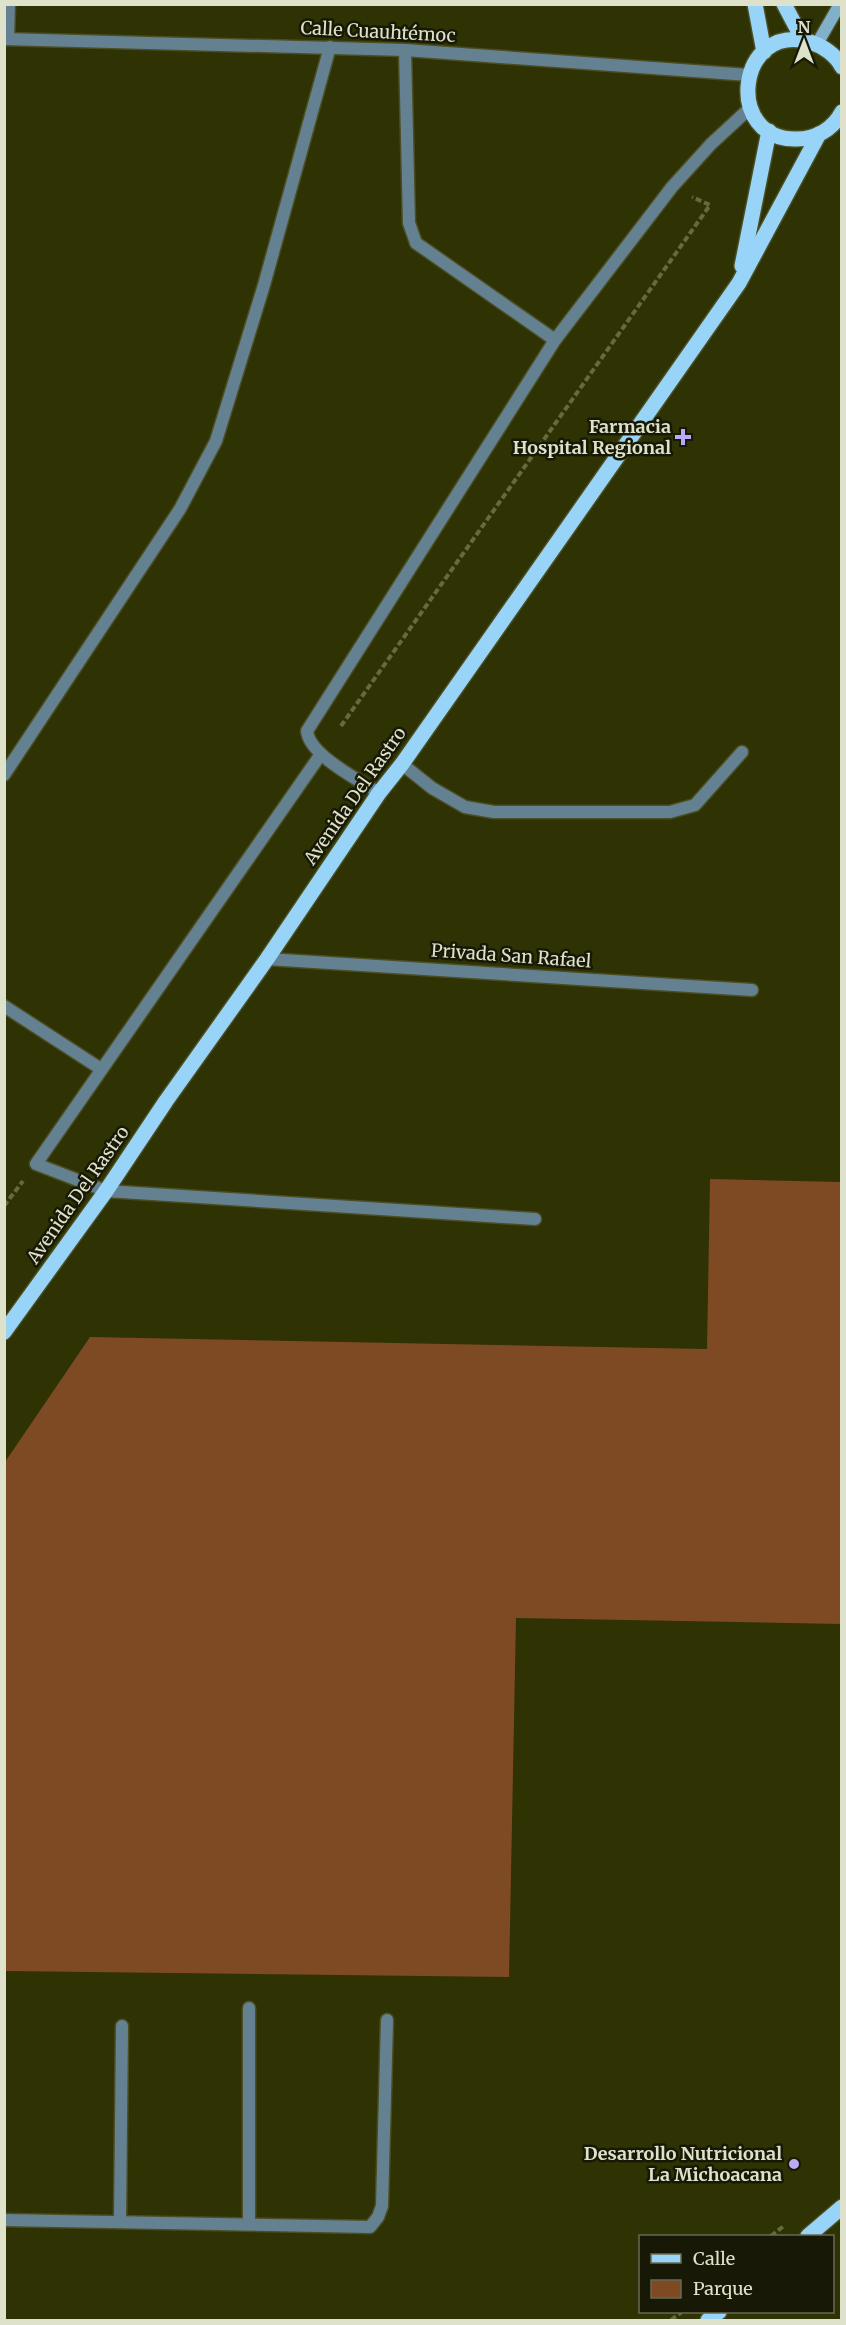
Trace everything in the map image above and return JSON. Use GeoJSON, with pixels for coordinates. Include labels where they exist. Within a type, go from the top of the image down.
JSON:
{"type":"FeatureCollection","features":[{"type":"Feature","properties":{"kind":"main road"},"geometry":{"type":"LineString","coordinates":[[755,4],[764,52]]}},
{"type":"Feature","properties":{"kind":"main road"},"geometry":{"type":"LineString","coordinates":[[784,4],[810,42]]}},
{"type":"Feature","properties":{"kind":"main road"},"geometry":{"type":"LineString","coordinates":[[810,42],[840,4]]}},
{"type":"Feature","properties":{"kind":"main road"},"geometry":{"type":"LineString","coordinates":[[819,134],[806,139],[793,140],[769,131],[758,121],[750,108],[746,86],[748,75],[764,52],[776,44],[789,40],[810,42],[830,52],[842,68]]}},
{"type":"Feature","properties":{"kind":"main road","name":"Avenida Del Rastro"},"geometry":{"type":"LineString","coordinates":[[4,1332],[106,1191],[379,793],[402,764],[739,282],[819,134],[830,127],[842,111]]}},
{"type":"Feature","properties":{"kind":"main road","name":"Avenida Del Rastro"},"geometry":{"type":"LineString","coordinates":[[739,282],[769,131]]}},
{"type":"Feature","properties":{"kind":"main road"},"geometry":{"type":"LineString","coordinates":[[809,2235],[842,2207]]}},
{"type":"Feature","properties":{"kind":"street"},"geometry":{"type":"LineString","coordinates":[[6,39],[9,4]]}},
{"type":"Feature","properties":{"kind":"street","name":"Calle Cuauhtémoc"},"geometry":{"type":"LineString","coordinates":[[6,39],[405,50],[748,75]]}},
{"type":"Feature","properties":{"kind":"street"},"geometry":{"type":"LineString","coordinates":[[4,775],[180,509],[216,441],[264,285],[330,47]]}},
{"type":"Feature","properties":{"kind":"street"},"geometry":{"type":"LineString","coordinates":[[405,50],[410,223],[416,243],[555,340]]}},
{"type":"Feature","properties":{"kind":"street"},"geometry":{"type":"LineString","coordinates":[[379,793],[321,754],[309,743],[306,731],[555,340],[672,188],[711,144],[750,108]]}},
{"type":"Feature","properties":{"kind":"street"},"geometry":{"type":"LineString","coordinates":[[402,764],[432,788],[465,807],[494,812],[670,812],[695,805],[742,752]]}},
{"type":"Feature","properties":{"kind":"street"},"geometry":{"type":"LineString","coordinates":[[321,754],[36,1164],[106,1191],[535,1219]]}},
{"type":"Feature","properties":{"kind":"street","name":"Privada San Rafael"},"geometry":{"type":"LineString","coordinates":[[267,959],[752,990]]}},
{"type":"Feature","properties":{"kind":"street"},"geometry":{"type":"LineString","coordinates":[[4,1006],[101,1070]]}},
{"type":"Feature","properties":{"kind":"street"},"geometry":{"type":"LineString","coordinates":[[249,2008],[249,2224]]}},
{"type":"Feature","properties":{"kind":"street"},"geometry":{"type":"LineString","coordinates":[[4,2220],[370,2227],[378,2217],[382,2206],[387,2020]]}},
{"type":"Feature","properties":{"kind":"street"},"geometry":{"type":"LineString","coordinates":[[120,2222],[122,2026]]}},
{"type":"Feature","properties":{"kind":"path"},"geometry":{"type":"LineString","coordinates":[[321,754],[710,205],[672,188]]}},
{"type":"Feature","properties":{"kind":"path"},"geometry":{"type":"LineString","coordinates":[[4,1206],[36,1164]]}},
{"type":"Feature","properties":{"kind":"green space"},"geometry":{"type":"Polygon","coordinates":[[[710,1179],[841,1182],[841,1624],[516,1618],[509,1977],[5,1971],[5,1462],[90,1337],[707,1349],[710,1179]]]}},
{"type":"Feature","properties":{"kind":"place","name":"Farmacia Hospital Regional"},"geometry":{"type":"Point","coordinates":[683,437]}},
{"type":"Feature","properties":{"kind":"place","name":"Desarrollo Nutricional La Michoacana"},"geometry":{"type":"Point","coordinates":[794,2164]}}]}
